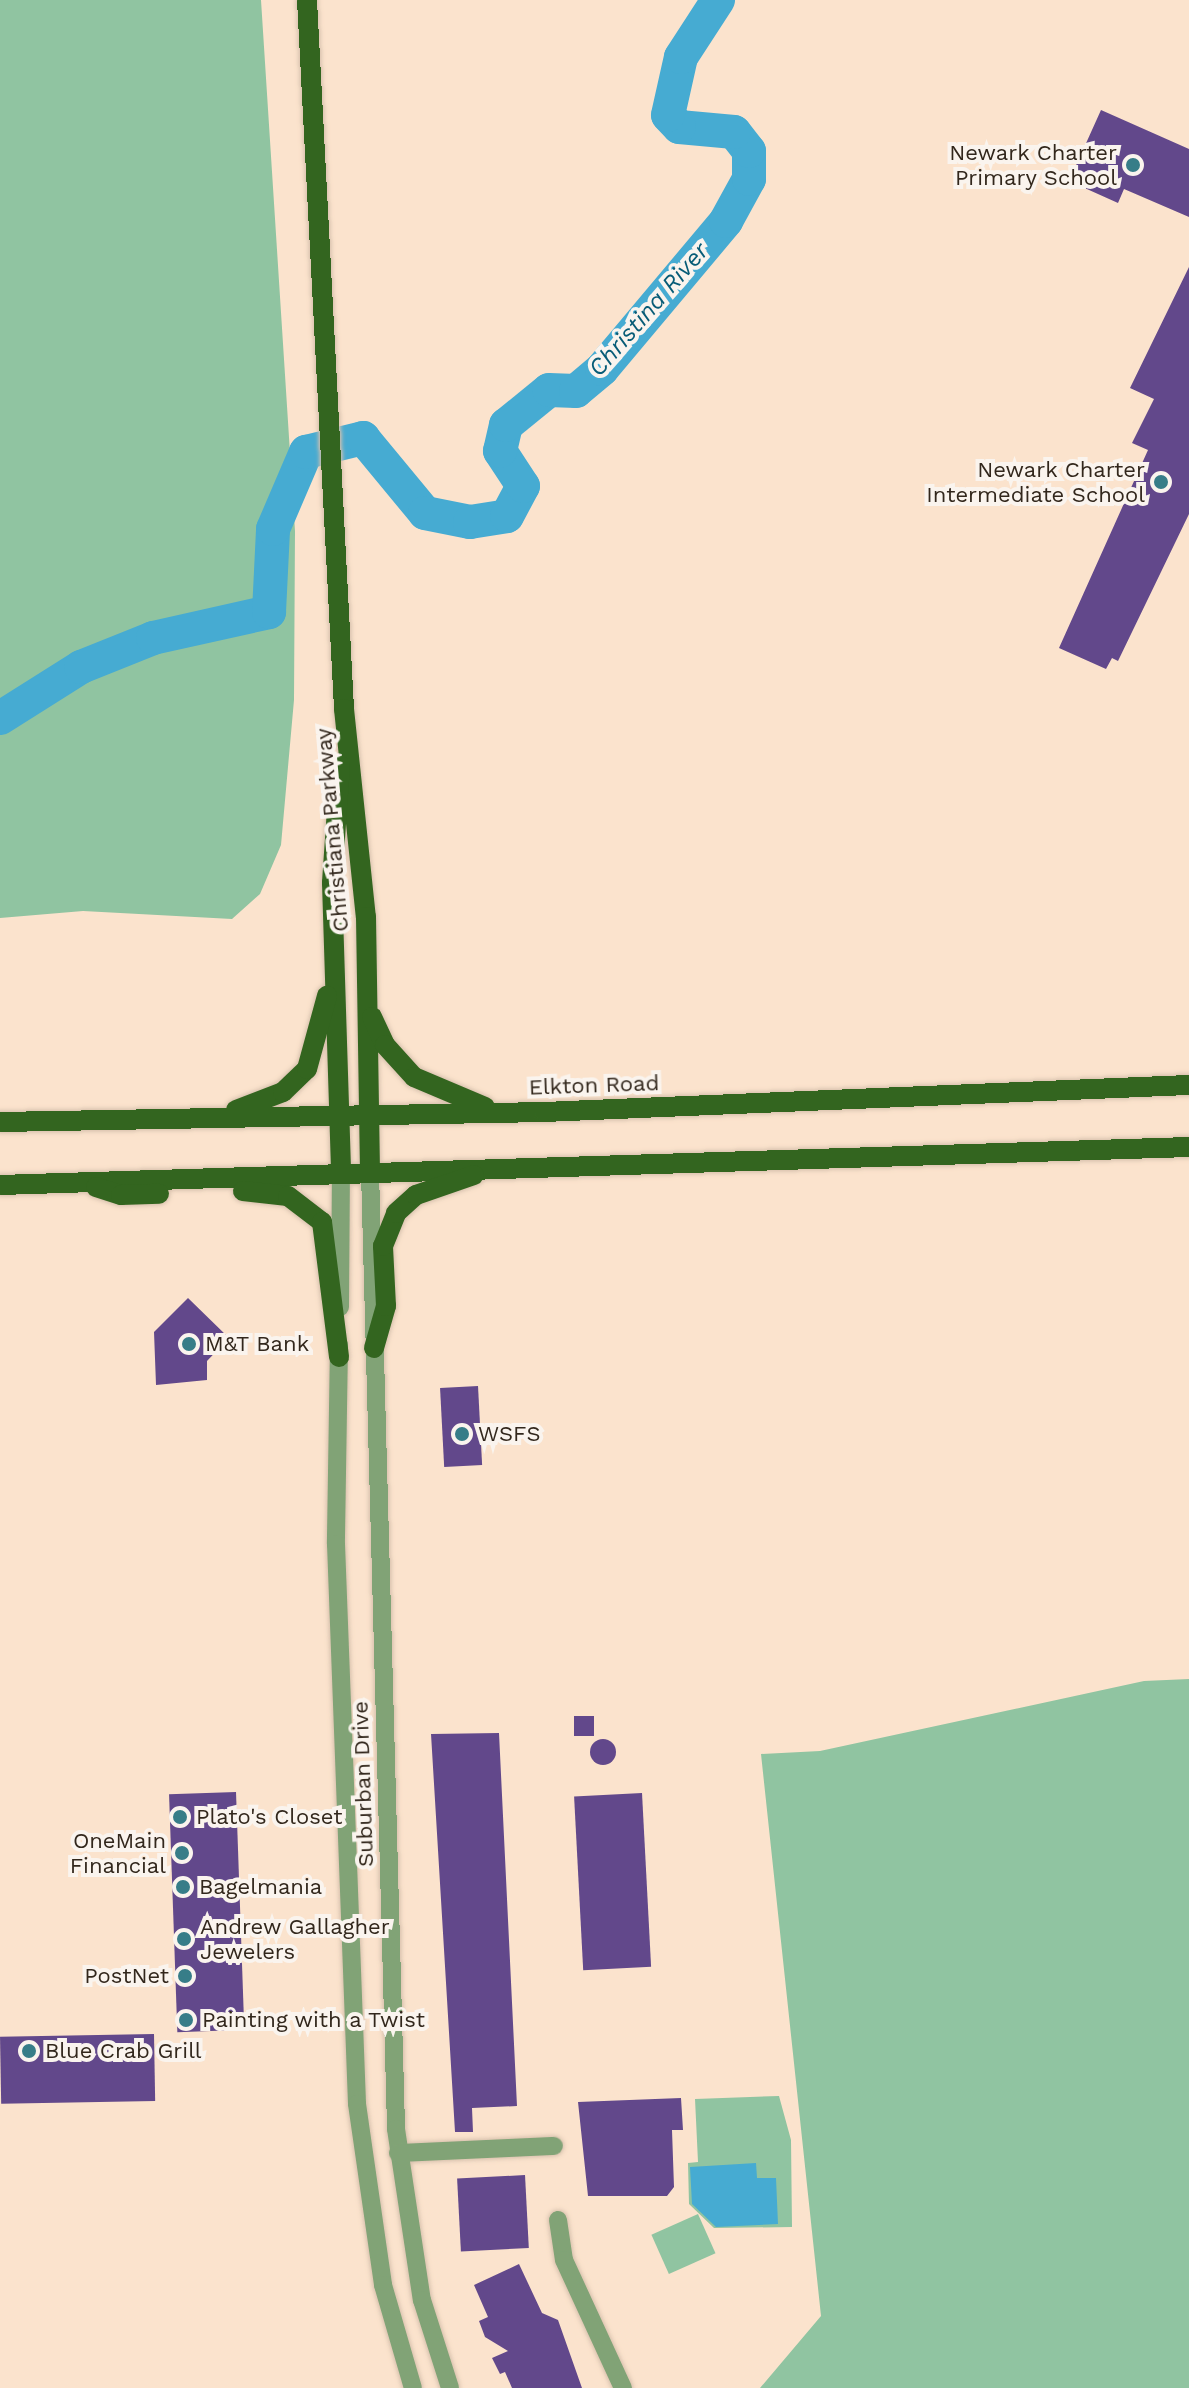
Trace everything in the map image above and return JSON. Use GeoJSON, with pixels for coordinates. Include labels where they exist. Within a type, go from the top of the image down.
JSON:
{"type":"FeatureCollection","features":[{"type":"Feature","properties":{"kind":"main road"},"geometry":{"type":"LineString","coordinates":[[307,0],[344,709]]}},
{"type":"Feature","properties":{"kind":"main road","name":"Christiana Parkway"},"geometry":{"type":"LineString","coordinates":[[341,1174],[334,945],[344,709]]}},
{"type":"Feature","properties":{"kind":"main road","name":"Christiana Parkway"},"geometry":{"type":"LineString","coordinates":[[344,709],[368,1005],[370,1172]]}},
{"type":"Feature","properties":{"kind":"main road"},"geometry":{"type":"LineString","coordinates":[[216,1116],[283,1092],[307,1069],[320,1039],[334,945]]}},
{"type":"Feature","properties":{"kind":"main road"},"geometry":{"type":"LineString","coordinates":[[368,1005],[385,1045],[414,1077],[501,1113]]}},
{"type":"Feature","properties":{"kind":"main road","name":"Elkton Road"},"geometry":{"type":"LineString","coordinates":[[0,1122],[501,1113],[1189,1085]]}},
{"type":"Feature","properties":{"kind":"main road"},"geometry":{"type":"LineString","coordinates":[[0,1185],[1189,1147]]}},
{"type":"Feature","properties":{"kind":"main road"},"geometry":{"type":"LineString","coordinates":[[374,1348],[386,1306],[383,1246],[396,1213],[416,1195],[494,1168]]}},
{"type":"Feature","properties":{"kind":"main road"},"geometry":{"type":"LineString","coordinates":[[85,1183],[121,1195],[264,1190],[303,1203],[322,1222],[327,1242],[339,1357]]}},
{"type":"Feature","properties":{"kind":"street","name":"Suburban Drive"},"geometry":{"type":"LineString","coordinates":[[370,1172],[398,2153],[422,2300],[450,2388]]}},
{"type":"Feature","properties":{"kind":"street","name":"Suburban Drive"},"geometry":{"type":"LineString","coordinates":[[341,1174],[336,1544],[357,2104],[383,2285],[413,2388]]}},
{"type":"Feature","properties":{"kind":"street"},"geometry":{"type":"LineString","coordinates":[[398,2153],[554,2146]]}},
{"type":"Feature","properties":{"kind":"street"},"geometry":{"type":"LineString","coordinates":[[558,2220],[564,2260],[623,2388]]}},
{"type":"Feature","properties":{"kind":"green space"},"geometry":{"type":"Polygon","coordinates":[[[0,0],[261,0],[295,531],[294,700],[281,845],[260,894],[232,919],[83,911],[0,918],[0,0]]]}},
{"type":"Feature","properties":{"kind":"green space"},"geometry":{"type":"Polygon","coordinates":[[[1189,1679],[1189,2388],[760,2388],[821,2316],[761,1754],[820,1751],[1144,1681],[1189,1679]]]}},
{"type":"Feature","properties":{"kind":"green space"},"geometry":{"type":"Polygon","coordinates":[[[779,2096],[791,2140],[792,2227],[714,2228],[689,2204],[688,2163],[698,2162],[695,2099],[779,2096]]]}},
{"type":"Feature","properties":{"kind":"green space"},"geometry":{"type":"Polygon","coordinates":[[[698,2214],[715,2253],[669,2274],[651,2235],[698,2214]]]}},
{"type":"Feature","properties":{"kind":"water"},"geometry":{"type":"Polygon","coordinates":[[[756,2163],[757,2178],[776,2178],[778,2224],[716,2227],[692,2204],[690,2167],[756,2163]]]}},
{"type":"Feature","properties":{"kind":"building","name":"Newark Charter Primary School"},"geometry":{"type":"Polygon","coordinates":[[[1101,110],[1189,149],[1189,217],[1124,189],[1118,203],[1069,181],[1101,110]]]}},
{"type":"Feature","properties":{"kind":"building","name":"Newark Charter Intermediate School"},"geometry":{"type":"Polygon","coordinates":[[[1189,267],[1189,514],[1118,661],[1112,658],[1106,669],[1059,648],[1148,450],[1132,443],[1154,399],[1130,388],[1189,267]]]}},
{"type":"Feature","properties":{"kind":"building","name":"M&T Bank"},"geometry":{"type":"Polygon","coordinates":[[[188,1298],[229,1338],[207,1361],[207,1380],[156,1385],[154,1332],[188,1298]]]}},
{"type":"Feature","properties":{"kind":"building"},"geometry":{"type":"Polygon","coordinates":[[[478,1386],[482,1465],[444,1467],[440,1388],[478,1386]]]}},
{"type":"Feature","properties":{"kind":"building"},"geometry":{"type":"Polygon","coordinates":[[[574,1716],[594,1716],[594,1736],[574,1736],[574,1716]]]}},
{"type":"Feature","properties":{"kind":"building"},"geometry":{"type":"Polygon","coordinates":[[[499,1733],[517,2106],[472,2108],[473,2132],[455,2132],[431,1734],[499,1733]]]}},
{"type":"Feature","properties":{"kind":"building"},"geometry":{"type":"Polygon","coordinates":[[[603,1739],[612,1743],[616,1752],[612,1761],[603,1765],[594,1761],[590,1752],[594,1743],[603,1739]]]}},
{"type":"Feature","properties":{"kind":"building"},"geometry":{"type":"Polygon","coordinates":[[[236,1792],[244,2030],[177,2032],[169,1794],[236,1792]]]}},
{"type":"Feature","properties":{"kind":"building"},"geometry":{"type":"Polygon","coordinates":[[[642,1793],[651,1967],[583,1970],[574,1797],[642,1793]]]}},
{"type":"Feature","properties":{"kind":"building"},"geometry":{"type":"Polygon","coordinates":[[[154,2034],[155,2101],[1,2104],[0,2037],[154,2034]]]}},
{"type":"Feature","properties":{"kind":"building"},"geometry":{"type":"Polygon","coordinates":[[[681,2098],[683,2130],[672,2130],[674,2187],[667,2196],[588,2196],[578,2102],[681,2098]]]}},
{"type":"Feature","properties":{"kind":"building"},"geometry":{"type":"Polygon","coordinates":[[[525,2175],[529,2248],[461,2251],[457,2179],[525,2175]]]}},
{"type":"Feature","properties":{"kind":"building"},"geometry":{"type":"Polygon","coordinates":[[[519,2264],[542,2313],[558,2320],[582,2388],[512,2388],[505,2372],[500,2374],[492,2358],[508,2351],[485,2337],[479,2321],[488,2317],[474,2285],[519,2264]]]}},
{"type":"Feature","properties":{"kind":"waterway","name":"Christina River"},"geometry":{"type":"LineString","coordinates":[[0,718],[81,667],[153,638],[269,612],[273,529],[306,452],[363,438],[425,513],[470,522],[507,516],[523,486],[500,451],[506,425],[549,390],[576,391],[602,369],[726,221],[749,179],[749,151],[734,132],[679,127],[668,115],[681,57],[718,0]]}},
{"type":"Feature","properties":{"kind":"place","name":"Newark Charter Primary School"},"geometry":{"type":"Point","coordinates":[1133,165]}},
{"type":"Feature","properties":{"kind":"place","name":"Newark Charter Intermediate School"},"geometry":{"type":"Point","coordinates":[1161,482]}},
{"type":"Feature","properties":{"kind":"place","name":"M&T Bank"},"geometry":{"type":"Point","coordinates":[189,1344]}},
{"type":"Feature","properties":{"kind":"place","name":"WSFS"},"geometry":{"type":"Point","coordinates":[462,1434]}},
{"type":"Feature","properties":{"kind":"place","name":"Plato's Closet"},"geometry":{"type":"Point","coordinates":[180,1817]}},
{"type":"Feature","properties":{"kind":"place","name":"OneMain Financial"},"geometry":{"type":"Point","coordinates":[182,1853]}},
{"type":"Feature","properties":{"kind":"place","name":"Bagelmania"},"geometry":{"type":"Point","coordinates":[183,1887]}},
{"type":"Feature","properties":{"kind":"place","name":"Andrew Gallagher Jewelers"},"geometry":{"type":"Point","coordinates":[184,1939]}},
{"type":"Feature","properties":{"kind":"place","name":"PostNet"},"geometry":{"type":"Point","coordinates":[185,1976]}},
{"type":"Feature","properties":{"kind":"place","name":"Painting with a Twist"},"geometry":{"type":"Point","coordinates":[186,2020]}},
{"type":"Feature","properties":{"kind":"place","name":"Blue Crab Grill"},"geometry":{"type":"Point","coordinates":[29,2051]}}]}
